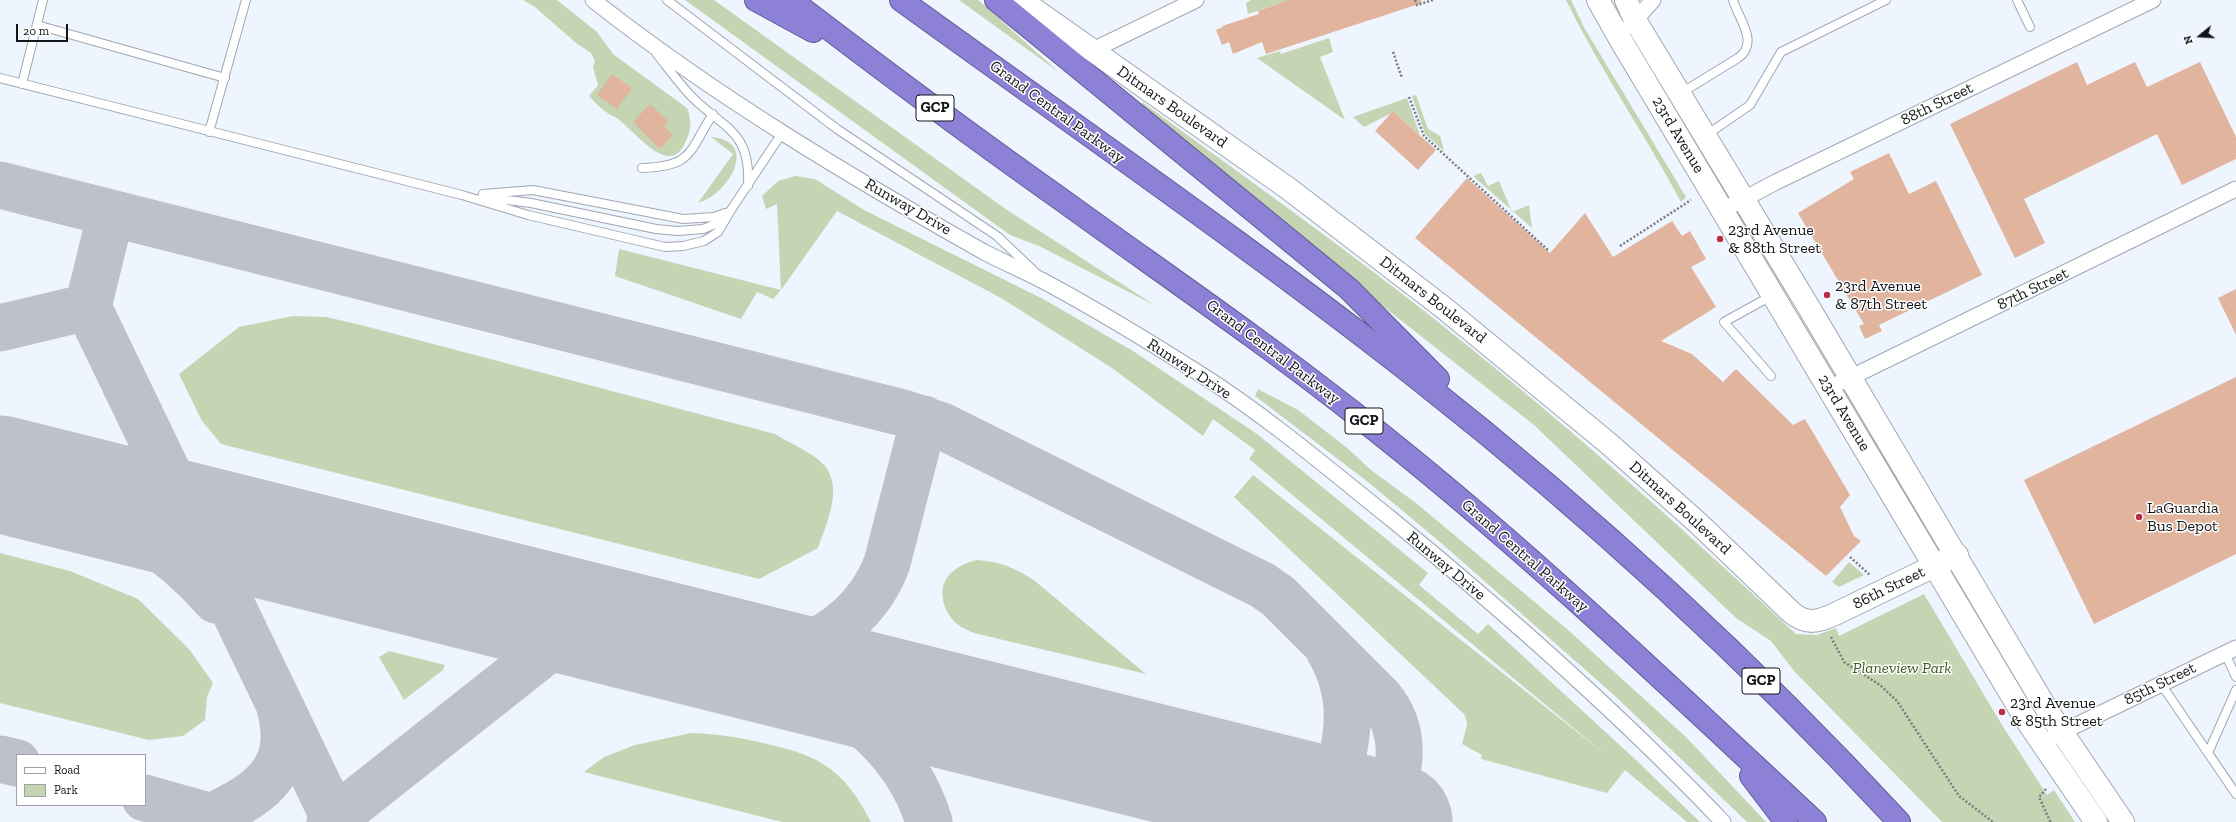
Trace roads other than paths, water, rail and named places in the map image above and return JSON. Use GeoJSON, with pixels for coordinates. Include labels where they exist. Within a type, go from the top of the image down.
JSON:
{"type":"FeatureCollection","features":[{"type":"Feature","properties":{"kind":"highway"},"geometry":{"type":"LineString","coordinates":[[756,0],[885,71]]}},
{"type":"Feature","properties":{"kind":"highway","name":"Grand Central Parkway"},"geometry":{"type":"LineString","coordinates":[[791,0],[1058,198],[1210,304],[1358,416],[1539,566],[1815,822]]}},
{"type":"Feature","properties":{"kind":"highway","name":"Grand Central Parkway"},"geometry":{"type":"LineString","coordinates":[[901,0],[1323,305],[1423,382],[1600,530],[1712,633],[1848,767],[1899,822]]}},
{"type":"Feature","properties":{"kind":"highway"},"geometry":{"type":"LineString","coordinates":[[996,0],[1349,289],[1521,463]]}},
{"type":"Feature","properties":{"kind":"highway"},"geometry":{"type":"LineString","coordinates":[[1716,729],[1786,822]]}},
{"type":"Feature","properties":{"kind":"street","name":"Runway Drive"},"geometry":{"type":"LineString","coordinates":[[593,0],[648,43],[782,133],[989,254],[1046,282],[1101,313],[1209,380],[1260,416],[1358,493],[1455,573],[1550,656],[1682,780],[1723,822]]}},
{"type":"Feature","properties":{"kind":"street","name":"Ditmars Boulevard"},"geometry":{"type":"LineString","coordinates":[[1021,0],[1091,51],[1289,189],[1400,273],[1608,443],[1698,523],[1796,616],[1808,622],[1825,625]]}},
{"type":"Feature","properties":{"kind":"street"},"geometry":{"type":"LineString","coordinates":[[1091,51],[1196,0]]}},
{"type":"Feature","properties":{"kind":"street","name":"23rd Avenue"},"geometry":{"type":"LineString","coordinates":[[1598,0],[1620,39],[1696,143],[1744,198],[2063,732],[2123,822]]}},
{"type":"Feature","properties":{"kind":"street","name":"23rd Avenue"},"geometry":{"type":"LineString","coordinates":[[1626,0],[1635,20],[1680,93],[1696,143],[1723,210],[1934,566],[2042,742],[2096,822]]}},
{"type":"Feature","properties":{"kind":"street"},"geometry":{"type":"LineString","coordinates":[[1620,39],[1653,0]]}},
{"type":"Feature","properties":{"kind":"street","name":"88th Street"},"geometry":{"type":"LineString","coordinates":[[1723,210],[1744,198],[2153,0]]}},
{"type":"Feature","properties":{"kind":"street","name":"87th Street"},"geometry":{"type":"LineString","coordinates":[[1829,388],[2236,189]]}},
{"type":"Feature","properties":{"kind":"street","name":"86th Street"},"geometry":{"type":"LineString","coordinates":[[1825,625],[1886,589],[1957,555]]}},
{"type":"Feature","properties":{"kind":"street","name":"85th Street"},"geometry":{"type":"LineString","coordinates":[[2042,742],[2230,650]]}},
{"type":"Feature","properties":{"kind":"lane"},"geometry":{"type":"LineString","coordinates":[[22,84],[43,0]]}},
{"type":"Feature","properties":{"kind":"lane"},"geometry":{"type":"LineString","coordinates":[[209,132],[246,0]]}},
{"type":"Feature","properties":{"kind":"lane"},"geometry":{"type":"LineString","coordinates":[[667,0],[837,129],[997,236],[1046,282]]}},
{"type":"Feature","properties":{"kind":"lane"},"geometry":{"type":"LineString","coordinates":[[1680,93],[1738,58],[1745,50],[1747,34],[1733,0]]}},
{"type":"Feature","properties":{"kind":"lane"},"geometry":{"type":"LineString","coordinates":[[1696,143],[1750,105],[1781,52],[1886,0]]}},
{"type":"Feature","properties":{"kind":"lane"},"geometry":{"type":"LineString","coordinates":[[2017,0],[2030,27]]}},
{"type":"Feature","properties":{"kind":"lane"},"geometry":{"type":"LineString","coordinates":[[37,25],[225,78]]}},
{"type":"Feature","properties":{"kind":"lane"},"geometry":{"type":"LineString","coordinates":[[648,43],[693,98],[736,135],[743,147],[749,173],[748,187]]}},
{"type":"Feature","properties":{"kind":"lane"},"geometry":{"type":"LineString","coordinates":[[0,78],[462,195],[528,215],[665,247],[683,246],[704,241],[718,232],[782,133]]}},
{"type":"Feature","properties":{"kind":"lane"},"geometry":{"type":"LineString","coordinates":[[642,168],[673,165],[685,158],[695,145],[713,114]]}},
{"type":"Feature","properties":{"kind":"lane"},"geometry":{"type":"LineString","coordinates":[[462,195],[533,190],[683,219],[714,217],[731,210]]}},
{"type":"Feature","properties":{"kind":"lane"},"geometry":{"type":"LineString","coordinates":[[462,195],[531,203],[656,230],[678,231],[703,229],[718,222],[731,210]]}},
{"type":"Feature","properties":{"kind":"lane"},"geometry":{"type":"LineString","coordinates":[[1772,376],[1724,322],[1773,295]]}},
{"type":"Feature","properties":{"kind":"lane"},"geometry":{"type":"LineString","coordinates":[[2230,650],[2236,677]]}},
{"type":"Feature","properties":{"kind":"lane"},"geometry":{"type":"LineString","coordinates":[[2161,684],[2236,794]]}},
{"type":"Feature","properties":{"kind":"lane"},"geometry":{"type":"LineString","coordinates":[[2208,753],[2236,690]]}},
{"type":"Feature","properties":{"kind":"place","name":"23rd Avenue & 88th Street"},"geometry":{"type":"Point","coordinates":[1720,239]}},
{"type":"Feature","properties":{"kind":"place","name":"23rd Avenue & 87th Street"},"geometry":{"type":"Point","coordinates":[1827,295]}},
{"type":"Feature","properties":{"kind":"place","name":"LaGuardia Bus Depot"},"geometry":{"type":"Point","coordinates":[2139,517]}},
{"type":"Feature","properties":{"kind":"place","name":"23rd Avenue & 85th Street"},"geometry":{"type":"Point","coordinates":[2002,712]}},
{"type":"Feature","properties":{"kind":"park label","name":"Planeview Park"},"geometry":{"type":"Point","coordinates":[1902,668]}}]}
